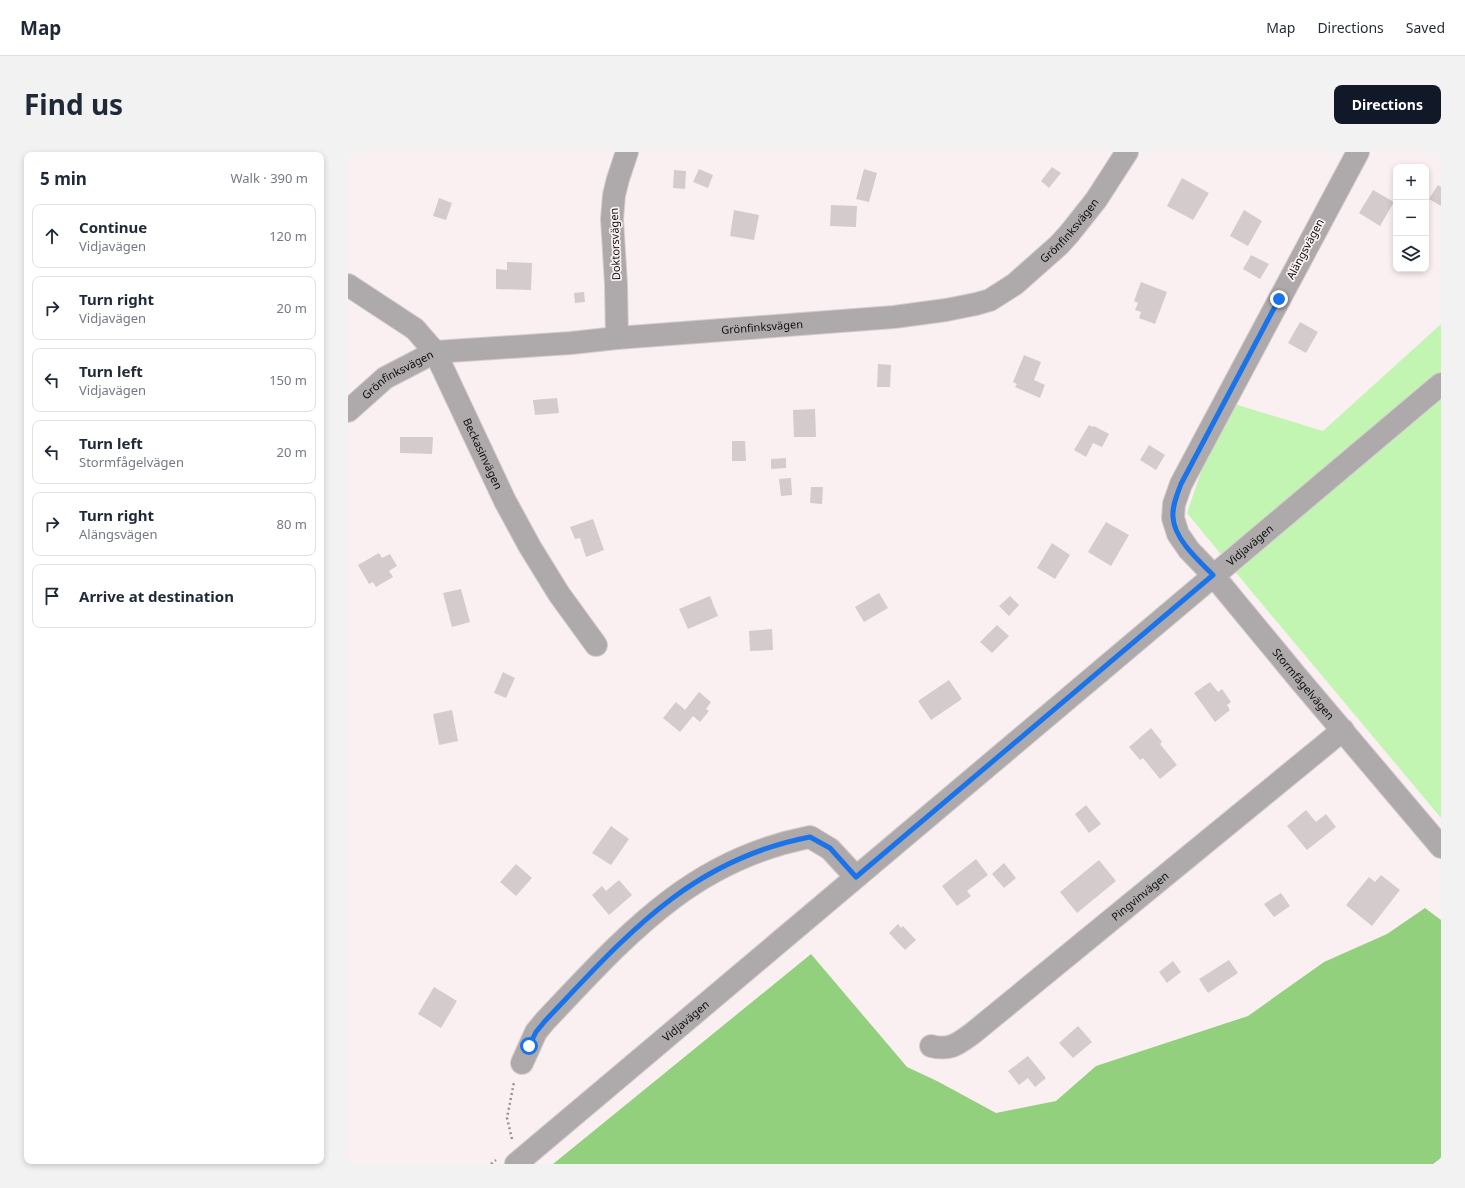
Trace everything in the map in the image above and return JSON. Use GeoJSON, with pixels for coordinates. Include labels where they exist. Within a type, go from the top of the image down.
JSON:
{"type":"FeatureCollection","features":[{"type":"Feature","properties":{"kind":"street","name":"Doktorsvägen"},"geometry":{"type":"LineString","coordinates":[[617,338],[616,284],[612,219],[616,184],[627,152]]}},
{"type":"Feature","properties":{"kind":"street","name":"Grönfinksvägen"},"geometry":{"type":"LineString","coordinates":[[348,411],[386,378],[435,352],[564,344],[617,338],[894,316],[946,310],[990,300],[1014,284],[1059,245],[1096,200],[1127,152]]}},
{"type":"Feature","properties":{"kind":"street","name":"Alängsvägen"},"geometry":{"type":"LineString","coordinates":[[1173,518],[1174,504],[1181,484],[1358,152]]}},
{"type":"Feature","properties":{"kind":"street","name":"Beckasinvägen"},"geometry":{"type":"LineString","coordinates":[[348,285],[415,329],[435,352],[505,501],[530,547],[559,594],[596,645]]}},
{"type":"Feature","properties":{"kind":"street","name":"Vidjavägen"},"geometry":{"type":"LineString","coordinates":[[514,1155],[856,877],[1441,384]]}},
{"type":"Feature","properties":{"kind":"street","name":"Stormfågelvägen"},"geometry":{"type":"LineString","coordinates":[[1173,518],[1178,534],[1189,550],[1213,575],[1441,847]]}},
{"type":"Feature","properties":{"kind":"street","name":"Pingvinvägen"},"geometry":{"type":"LineString","coordinates":[[931,1046],[943,1049],[959,1043],[973,1033],[1343,730]]}},
{"type":"Feature","properties":{"kind":"street"},"geometry":{"type":"LineString","coordinates":[[522,1063],[536,1032],[608,954],[637,926],[662,905],[700,878],[756,851],[785,842],[810,837],[830,848],[856,877]]}},
{"type":"Feature","properties":{"kind":"path"},"geometry":{"type":"LineString","coordinates":[[514,1155],[507,1118],[513,1085],[522,1063]]}},
{"type":"Feature","properties":{"kind":"green space"},"geometry":{"type":"Polygon","coordinates":[[[1441,324],[1441,818],[1187,513],[1225,401],[1323,431],[1441,324]]]}},
{"type":"Feature","properties":{"kind":"green space"},"geometry":{"type":"Polygon","coordinates":[[[1425,908],[1441,920],[1441,1158],[1433,1164],[553,1164],[811,954],[907,1067],[937,1081],[996,1113],[1056,1101],[1096,1066],[1248,1016],[1324,962],[1387,934],[1425,908]]]}},
{"type":"Feature","properties":{"kind":"building"},"geometry":{"type":"Polygon","coordinates":[[[1052,167],[1061,173],[1049,188],[1041,181],[1052,167]]]}},
{"type":"Feature","properties":{"kind":"building"},"geometry":{"type":"Polygon","coordinates":[[[699,169],[713,175],[708,188],[693,182],[699,169]]]}},
{"type":"Feature","properties":{"kind":"building"},"geometry":{"type":"Polygon","coordinates":[[[864,169],[877,173],[869,202],[856,199],[864,169]]]}},
{"type":"Feature","properties":{"kind":"building"},"geometry":{"type":"Polygon","coordinates":[[[674,170],[686,171],[685,189],[673,188],[674,170]]]}},
{"type":"Feature","properties":{"kind":"building"},"geometry":{"type":"Polygon","coordinates":[[[1182,178],[1209,193],[1193,220],[1167,206],[1182,178]]]}},
{"type":"Feature","properties":{"kind":"building"},"geometry":{"type":"Polygon","coordinates":[[[1438,185],[1441,187],[1441,206],[1429,199],[1438,185]]]}},
{"type":"Feature","properties":{"kind":"building"},"geometry":{"type":"Polygon","coordinates":[[[1373,190],[1393,201],[1380,226],[1359,213],[1373,190]]]}},
{"type":"Feature","properties":{"kind":"building"},"geometry":{"type":"Polygon","coordinates":[[[439,198],[452,203],[446,220],[433,216],[439,198]]]}},
{"type":"Feature","properties":{"kind":"building"},"geometry":{"type":"Polygon","coordinates":[[[831,205],[857,206],[856,227],[830,226],[831,205]]]}},
{"type":"Feature","properties":{"kind":"building"},"geometry":{"type":"Polygon","coordinates":[[[734,210],[759,215],[754,240],[730,236],[734,210]]]}},
{"type":"Feature","properties":{"kind":"building"},"geometry":{"type":"Polygon","coordinates":[[[1244,210],[1262,221],[1248,246],[1230,236],[1244,210]]]}},
{"type":"Feature","properties":{"kind":"building"},"geometry":{"type":"Polygon","coordinates":[[[1251,255],[1269,264],[1260,279],[1243,269],[1251,255]]]}},
{"type":"Feature","properties":{"kind":"building"},"geometry":{"type":"Polygon","coordinates":[[[507,262],[532,263],[531,290],[496,289],[496,269],[507,270],[507,262]]]}},
{"type":"Feature","properties":{"kind":"building"},"geometry":{"type":"Polygon","coordinates":[[[1141,282],[1167,292],[1155,324],[1139,318],[1141,312],[1135,310],[1138,303],[1134,301],[1141,282]]]}},
{"type":"Feature","properties":{"kind":"building"},"geometry":{"type":"Polygon","coordinates":[[[584,292],[585,302],[575,303],[574,293],[584,292]]]}},
{"type":"Feature","properties":{"kind":"building"},"geometry":{"type":"Polygon","coordinates":[[[1300,322],[1318,332],[1306,353],[1288,343],[1300,322]]]}},
{"type":"Feature","properties":{"kind":"building"},"geometry":{"type":"Polygon","coordinates":[[[1024,355],[1041,362],[1034,380],[1045,385],[1040,398],[1015,387],[1017,384],[1013,382],[1024,355]]]}},
{"type":"Feature","properties":{"kind":"building"},"geometry":{"type":"Polygon","coordinates":[[[878,364],[891,365],[890,387],[877,387],[878,364]]]}},
{"type":"Feature","properties":{"kind":"building"},"geometry":{"type":"Polygon","coordinates":[[[557,398],[559,413],[535,415],[533,400],[557,398]]]}},
{"type":"Feature","properties":{"kind":"building"},"geometry":{"type":"Polygon","coordinates":[[[815,409],[816,437],[794,437],[793,410],[815,409]]]}},
{"type":"Feature","properties":{"kind":"building"},"geometry":{"type":"Polygon","coordinates":[[[1089,425],[1109,434],[1102,447],[1093,443],[1086,457],[1074,450],[1089,425]]]}},
{"type":"Feature","properties":{"kind":"building"},"geometry":{"type":"Polygon","coordinates":[[[400,437],[433,437],[432,454],[400,453],[400,437]]]}},
{"type":"Feature","properties":{"kind":"building"},"geometry":{"type":"Polygon","coordinates":[[[732,441],[745,441],[746,461],[732,461],[732,441]]]}},
{"type":"Feature","properties":{"kind":"building"},"geometry":{"type":"Polygon","coordinates":[[[1149,445],[1165,455],[1156,470],[1140,460],[1149,445]]]}},
{"type":"Feature","properties":{"kind":"building"},"geometry":{"type":"Polygon","coordinates":[[[786,458],[786,468],[771,469],[771,459],[786,458]]]}},
{"type":"Feature","properties":{"kind":"building"},"geometry":{"type":"Polygon","coordinates":[[[791,478],[792,495],[781,496],[779,479],[791,478]]]}},
{"type":"Feature","properties":{"kind":"building"},"geometry":{"type":"Polygon","coordinates":[[[811,487],[823,487],[822,504],[810,503],[811,487]]]}},
{"type":"Feature","properties":{"kind":"building"},"geometry":{"type":"Polygon","coordinates":[[[593,519],[604,550],[586,557],[580,538],[575,539],[570,527],[593,519]]]}},
{"type":"Feature","properties":{"kind":"building"},"geometry":{"type":"Polygon","coordinates":[[[1106,522],[1129,535],[1111,566],[1088,552],[1106,522]]]}},
{"type":"Feature","properties":{"kind":"building"},"geometry":{"type":"Polygon","coordinates":[[[1052,543],[1070,555],[1055,579],[1037,568],[1052,543]]]}},
{"type":"Feature","properties":{"kind":"building"},"geometry":{"type":"Polygon","coordinates":[[[379,553],[382,558],[390,554],[397,566],[389,571],[393,577],[376,587],[373,582],[369,584],[358,565],[379,553]]]}},
{"type":"Feature","properties":{"kind":"building"},"geometry":{"type":"Polygon","coordinates":[[[461,589],[470,622],[452,627],[443,593],[461,589]]]}},
{"type":"Feature","properties":{"kind":"building"},"geometry":{"type":"Polygon","coordinates":[[[879,593],[888,608],[864,622],[855,607],[879,593]]]}},
{"type":"Feature","properties":{"kind":"building"},"geometry":{"type":"Polygon","coordinates":[[[710,596],[718,616],[688,629],[679,609],[710,596]]]}},
{"type":"Feature","properties":{"kind":"building"},"geometry":{"type":"Polygon","coordinates":[[[1010,596],[1019,605],[1009,616],[999,606],[1010,596]]]}},
{"type":"Feature","properties":{"kind":"building"},"geometry":{"type":"Polygon","coordinates":[[[997,625],[1009,636],[992,653],[980,642],[997,625]]]}},
{"type":"Feature","properties":{"kind":"building"},"geometry":{"type":"Polygon","coordinates":[[[772,629],[773,650],[750,651],[749,631],[772,629]]]}},
{"type":"Feature","properties":{"kind":"building"},"geometry":{"type":"Polygon","coordinates":[[[503,672],[515,678],[506,698],[494,693],[503,672]]]}},
{"type":"Feature","properties":{"kind":"building"},"geometry":{"type":"Polygon","coordinates":[[[949,680],[962,699],[931,720],[918,701],[949,680]]]}},
{"type":"Feature","properties":{"kind":"building"},"geometry":{"type":"Polygon","coordinates":[[[1210,682],[1218,692],[1222,689],[1231,702],[1227,705],[1230,710],[1215,722],[1194,693],[1210,682]]]}},
{"type":"Feature","properties":{"kind":"building"},"geometry":{"type":"Polygon","coordinates":[[[699,692],[711,702],[706,709],[709,711],[700,722],[693,716],[680,732],[663,718],[676,702],[685,710],[699,692]]]}},
{"type":"Feature","properties":{"kind":"building"},"geometry":{"type":"Polygon","coordinates":[[[452,710],[458,741],[439,745],[433,714],[452,710]]]}},
{"type":"Feature","properties":{"kind":"building"},"geometry":{"type":"Polygon","coordinates":[[[1151,728],[1162,742],[1160,744],[1177,765],[1160,779],[1143,758],[1140,760],[1129,747],[1151,728]]]}},
{"type":"Feature","properties":{"kind":"building"},"geometry":{"type":"Polygon","coordinates":[[[1086,805],[1101,824],[1089,833],[1075,814],[1086,805]]]}},
{"type":"Feature","properties":{"kind":"building"},"geometry":{"type":"Polygon","coordinates":[[[1306,810],[1316,822],[1326,814],[1336,827],[1307,850],[1287,826],[1306,810]]]}},
{"type":"Feature","properties":{"kind":"building"},"geometry":{"type":"Polygon","coordinates":[[[611,826],[629,839],[611,865],[592,853],[611,826]]]}},
{"type":"Feature","properties":{"kind":"building"},"geometry":{"type":"Polygon","coordinates":[[[976,859],[988,875],[967,891],[971,896],[957,906],[942,886],[976,859]]]}},
{"type":"Feature","properties":{"kind":"building"},"geometry":{"type":"Polygon","coordinates":[[[1099,860],[1116,881],[1077,913],[1060,892],[1099,860]]]}},
{"type":"Feature","properties":{"kind":"building"},"geometry":{"type":"Polygon","coordinates":[[[1004,863],[1016,878],[1004,888],[992,874],[1004,863]]]}},
{"type":"Feature","properties":{"kind":"building"},"geometry":{"type":"Polygon","coordinates":[[[516,864],[532,878],[516,896],[500,882],[516,864]]]}},
{"type":"Feature","properties":{"kind":"building"},"geometry":{"type":"Polygon","coordinates":[[[1381,875],[1400,890],[1372,926],[1346,905],[1369,877],[1375,882],[1381,875]]]}},
{"type":"Feature","properties":{"kind":"building"},"geometry":{"type":"Polygon","coordinates":[[[619,880],[632,895],[609,915],[592,895],[602,886],[606,891],[619,880]]]}},
{"type":"Feature","properties":{"kind":"building"},"geometry":{"type":"Polygon","coordinates":[[[1281,893],[1290,906],[1274,917],[1264,904],[1281,893]]]}},
{"type":"Feature","properties":{"kind":"building"},"geometry":{"type":"Polygon","coordinates":[[[898,924],[901,928],[903,926],[916,940],[905,950],[889,933],[898,924]]]}},
{"type":"Feature","properties":{"kind":"building"},"geometry":{"type":"Polygon","coordinates":[[[1229,960],[1238,973],[1208,993],[1199,979],[1229,960]]]}},
{"type":"Feature","properties":{"kind":"building"},"geometry":{"type":"Polygon","coordinates":[[[1173,961],[1181,972],[1167,983],[1159,972],[1173,961]]]}},
{"type":"Feature","properties":{"kind":"building"},"geometry":{"type":"Polygon","coordinates":[[[434,987],[457,1001],[441,1028],[418,1014],[434,987]]]}},
{"type":"Feature","properties":{"kind":"building"},"geometry":{"type":"Polygon","coordinates":[[[1078,1026],[1092,1042],[1073,1058],[1059,1043],[1078,1026]]]}},
{"type":"Feature","properties":{"kind":"building"},"geometry":{"type":"Polygon","coordinates":[[[1028,1056],[1046,1078],[1035,1087],[1028,1078],[1019,1085],[1008,1071],[1028,1056]]]}},
{"type":"Feature","properties":{"kind":"route"},"geometry":{"type":"LineString","coordinates":[[529,1046],[536,1032],[545,1021],[608,954],[637,926],[662,905],[700,878],[727,864],[756,851],[785,842],[810,837],[830,848],[856,877],[1213,575],[1189,550],[1178,534],[1173,518],[1174,504],[1181,484],[1279,299]]}}]}
